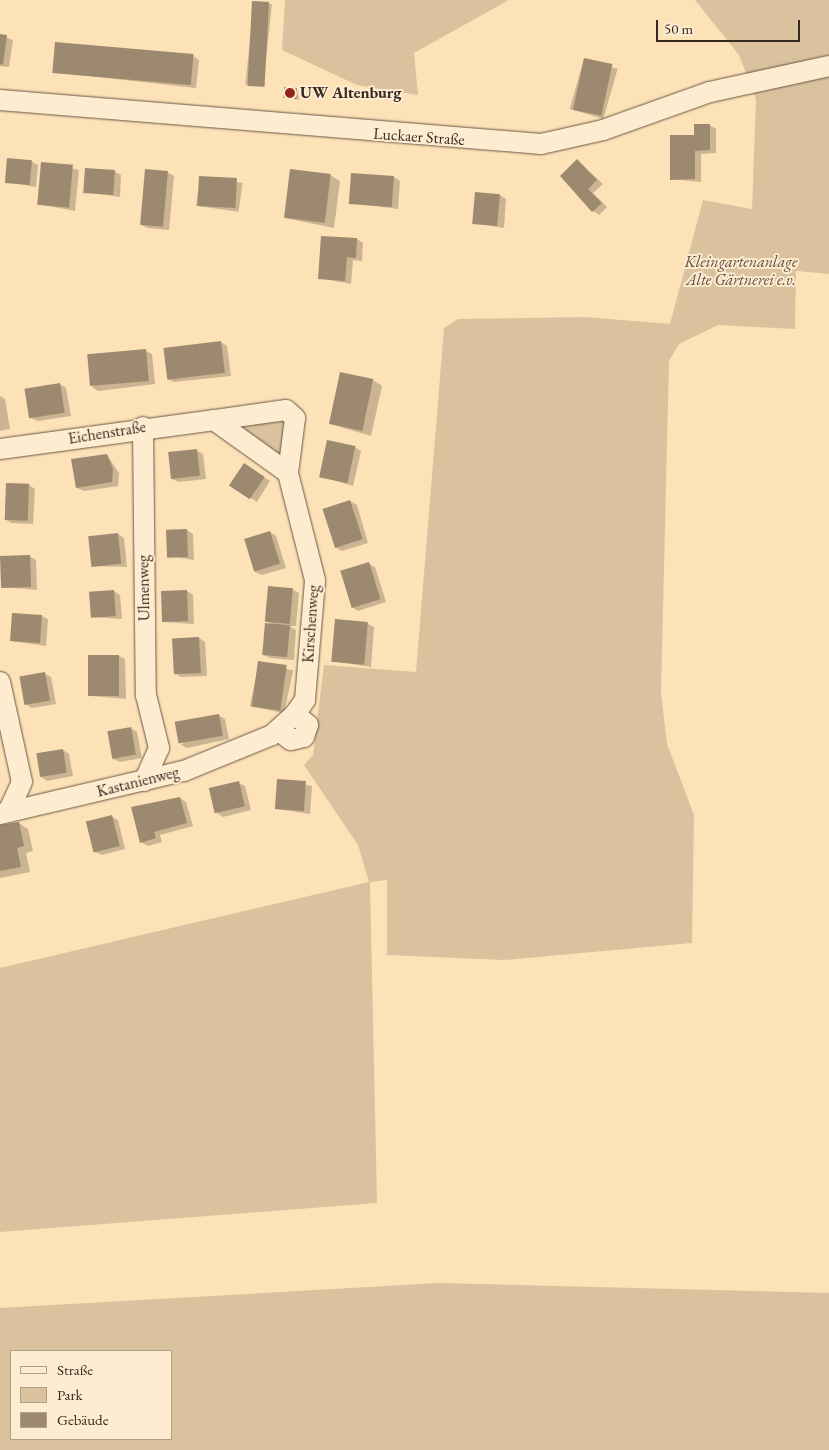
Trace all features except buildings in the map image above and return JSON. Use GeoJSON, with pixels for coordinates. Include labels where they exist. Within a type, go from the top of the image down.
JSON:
{"type":"FeatureCollection","features":[{"type":"Feature","properties":{"kind":"street","name":"Luckaer Straße"},"geometry":{"type":"LineString","coordinates":[[0,100],[541,144],[603,130],[710,92],[829,66]]}},
{"type":"Feature","properties":{"kind":"street","name":"Kirschenweg"},"geometry":{"type":"LineString","coordinates":[[214,420],[286,410],[295,418],[288,473],[315,580],[305,700],[295,714],[275,732]]}},
{"type":"Feature","properties":{"kind":"street","name":"Eichenstraße"},"geometry":{"type":"LineString","coordinates":[[0,450],[143,427],[214,420]]}},
{"type":"Feature","properties":{"kind":"street"},"geometry":{"type":"LineString","coordinates":[[214,420],[288,473]]}},
{"type":"Feature","properties":{"kind":"street","name":"Ulmenweg"},"geometry":{"type":"LineString","coordinates":[[143,427],[146,695],[159,748]]}},
{"type":"Feature","properties":{"kind":"street"},"geometry":{"type":"LineString","coordinates":[[0,682],[22,782],[48,803]]}},
{"type":"Feature","properties":{"kind":"street","name":"Kastanienweg"},"geometry":{"type":"LineString","coordinates":[[4,813],[184,771],[275,732]]}},
{"type":"Feature","properties":{"kind":"street"},"geometry":{"type":"LineString","coordinates":[[144,781],[159,748],[184,771]]}},
{"type":"Feature","properties":{"kind":"street"},"geometry":{"type":"LineString","coordinates":[[4,813],[22,782]]}},
{"type":"Feature","properties":{"kind":"green space"},"geometry":{"type":"Polygon","coordinates":[[[285,0],[509,0],[414,53],[418,95],[357,85],[282,50],[285,0]]]}},
{"type":"Feature","properties":{"kind":"green space","name":"Kleingartenanlage Alte Gärtnerei e.v."},"geometry":{"type":"Polygon","coordinates":[[[695,0],[829,0],[829,274],[796,271],[795,329],[718,325],[679,344],[669,361],[661,692],[667,744],[694,815],[692,943],[504,960],[387,955],[387,880],[370,882],[377,1203],[0,1232],[0,968],[369,882],[358,845],[304,765],[313,755],[324,665],[416,672],[444,328],[458,319],[585,317],[670,324],[703,200],[752,209],[756,99],[739,55],[695,0]]]}},
{"type":"Feature","properties":{"kind":"green space"},"geometry":{"type":"Polygon","coordinates":[[[285,421],[280,458],[236,426],[285,421]]]}},
{"type":"Feature","properties":{"kind":"green space"},"geometry":{"type":"Polygon","coordinates":[[[439,1283],[829,1293],[829,1450],[0,1450],[0,1308],[439,1283]]]}},
{"type":"Feature","properties":{"kind":"place","name":"UW Altenburg"},"geometry":{"type":"Point","coordinates":[290,93]}}]}
